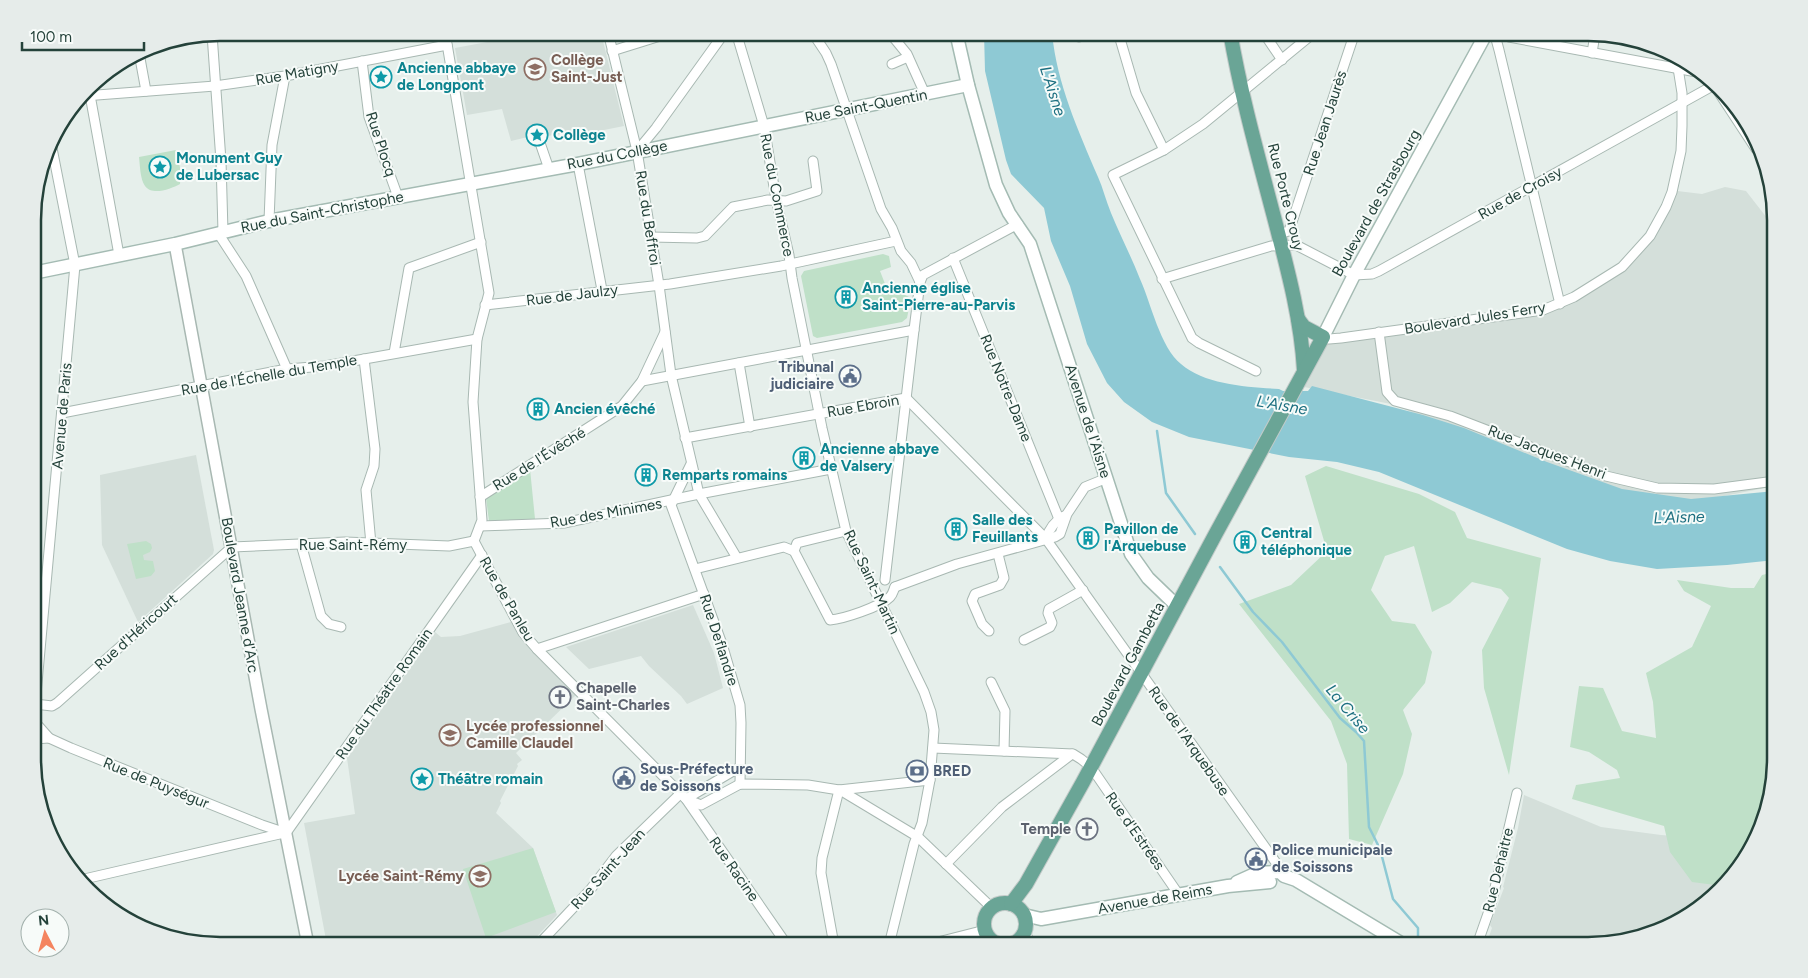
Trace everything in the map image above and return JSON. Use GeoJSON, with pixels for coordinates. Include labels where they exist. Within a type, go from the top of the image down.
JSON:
{"type":"FeatureCollection","features":[{"type":"Feature","properties":{"kind":"main road","name":"Avenue de l'Aisne"},"geometry":{"type":"LineString","coordinates":[[958,41],[968,85],[996,184],[1009,213],[1030,244],[1131,554],[1148,578],[1177,606]]}},
{"type":"Feature","properties":{"kind":"main road","name":"Rue Porte Crouy"},"geometry":{"type":"LineString","coordinates":[[1232,41],[1238,77],[1283,237],[1298,319],[1304,370]]}},
{"type":"Feature","properties":{"kind":"main road","name":"Boulevard de Strasbourg"},"geometry":{"type":"LineString","coordinates":[[1294,389],[1354,275],[1484,41]]}},
{"type":"Feature","properties":{"kind":"main road","name":"Rue Saint-Quentin"},"geometry":{"type":"LineString","coordinates":[[764,126],[968,85]]}},
{"type":"Feature","properties":{"kind":"main road","name":"Rue du Collège"},"geometry":{"type":"LineString","coordinates":[[470,184],[764,126]]}},
{"type":"Feature","properties":{"kind":"main road","name":"Rue du Saint-Christophe"},"geometry":{"type":"LineString","coordinates":[[41,271],[175,244],[269,221],[470,184]]}},
{"type":"Feature","properties":{"kind":"main road"},"geometry":{"type":"LineString","coordinates":[[1298,319],[1304,327],[1326,331]]}},
{"type":"Feature","properties":{"kind":"main road","name":"Boulevard Gambetta"},"geometry":{"type":"LineString","coordinates":[[1021,918],[1026,884],[1294,389]]}},
{"type":"Feature","properties":{"kind":"main road","name":"Avenue de Reims"},"geometry":{"type":"LineString","coordinates":[[1021,918],[1040,919],[1228,886],[1264,872],[1277,877]]}},
{"type":"Feature","properties":{"kind":"main road"},"geometry":{"type":"LineString","coordinates":[[1277,877],[1302,884],[1391,937]]}},
{"type":"Feature","properties":{"kind":"main road"},"geometry":{"type":"LineString","coordinates":[[988,937],[984,922],[986,914],[992,908],[1004,903],[1021,918],[1021,937]]}},
{"type":"Feature","properties":{"kind":"street","name":"Rue de Panleu"},"geometry":{"type":"LineString","coordinates":[[446,41],[489,294],[477,339],[473,402],[482,520],[474,542],[523,633],[683,796]]}},
{"type":"Feature","properties":{"kind":"street","name":"Rue du Beffroi"},"geometry":{"type":"LineString","coordinates":[[610,41],[637,151],[659,285],[671,376],[685,438],[699,494],[737,558]]}},
{"type":"Feature","properties":{"kind":"street"},"geometry":{"type":"LineString","coordinates":[[612,51],[644,41]]}},
{"type":"Feature","properties":{"kind":"street"},"geometry":{"type":"LineString","coordinates":[[637,151],[656,128],[719,41]]}},
{"type":"Feature","properties":{"kind":"street","name":"Rue du Commerce"},"geometry":{"type":"LineString","coordinates":[[739,41],[764,126],[776,199],[790,264]]}},
{"type":"Feature","properties":{"kind":"street"},"geometry":{"type":"LineString","coordinates":[[817,41],[828,59],[881,209],[892,228],[900,251],[924,276]]}},
{"type":"Feature","properties":{"kind":"street"},"geometry":{"type":"LineString","coordinates":[[896,41],[908,57],[928,93]]}},
{"type":"Feature","properties":{"kind":"street"},"geometry":{"type":"LineString","coordinates":[[1121,41],[1136,93],[1164,150]]}},
{"type":"Feature","properties":{"kind":"street"},"geometry":{"type":"LineString","coordinates":[[1269,41],[1282,60]]}},
{"type":"Feature","properties":{"kind":"street"},"geometry":{"type":"LineString","coordinates":[[1256,371],[1192,338],[1113,175],[1164,150],[1203,124],[1304,41]]}},
{"type":"Feature","properties":{"kind":"street","name":"Rue Jean Jaurès"},"geometry":{"type":"LineString","coordinates":[[1283,237],[1352,41]]}},
{"type":"Feature","properties":{"kind":"street"},"geometry":{"type":"LineString","coordinates":[[1496,41],[1560,304]]}},
{"type":"Feature","properties":{"kind":"street"},"geometry":{"type":"LineString","coordinates":[[1533,41],[1684,69]]}},
{"type":"Feature","properties":{"kind":"street"},"geometry":{"type":"LineString","coordinates":[[212,42],[221,161],[221,233],[246,276],[287,370]]}},
{"type":"Feature","properties":{"kind":"street"},"geometry":{"type":"LineString","coordinates":[[1592,53],[1594,42]]}},
{"type":"Feature","properties":{"kind":"street","name":"Rue Matigny"},"geometry":{"type":"LineString","coordinates":[[93,95],[215,86],[285,76],[447,45]]}},
{"type":"Feature","properties":{"kind":"street"},"geometry":{"type":"LineString","coordinates":[[892,64],[908,57]]}},
{"type":"Feature","properties":{"kind":"street"},"geometry":{"type":"LineString","coordinates":[[140,60],[146,91]]}},
{"type":"Feature","properties":{"kind":"street","name":"Rue Plocq"},"geometry":{"type":"LineString","coordinates":[[362,61],[369,117],[398,197]]}},
{"type":"Feature","properties":{"kind":"street"},"geometry":{"type":"LineString","coordinates":[[1678,68],[1683,102]]}},
{"type":"Feature","properties":{"kind":"street"},"geometry":{"type":"LineString","coordinates":[[269,221],[272,145],[285,76]]}},
{"type":"Feature","properties":{"kind":"street","name":"Rue de Croisy"},"geometry":{"type":"LineString","coordinates":[[1354,275],[1372,274],[1379,271],[1708,88]]}},
{"type":"Feature","properties":{"kind":"street"},"geometry":{"type":"LineString","coordinates":[[88,100],[119,255]]}},
{"type":"Feature","properties":{"kind":"street","name":"Boulevard Jules Ferry"},"geometry":{"type":"LineString","coordinates":[[1326,331],[1329,339],[1523,314],[1560,304],[1608,277],[1622,267],[1645,242],[1659,222],[1672,192],[1681,152],[1683,102]]}},
{"type":"Feature","properties":{"kind":"street"},"geometry":{"type":"LineString","coordinates":[[538,137],[549,169]]}},
{"type":"Feature","properties":{"kind":"street","name":"Avenue de Paris"},"geometry":{"type":"LineString","coordinates":[[41,639],[75,265],[53,157]]}},
{"type":"Feature","properties":{"kind":"street"},"geometry":{"type":"LineString","coordinates":[[651,237],[697,238],[706,236],[733,207],[776,199],[786,201],[817,191],[813,161]]}},
{"type":"Feature","properties":{"kind":"street"},"geometry":{"type":"LineString","coordinates":[[578,164],[602,290]]}},
{"type":"Feature","properties":{"kind":"street"},"geometry":{"type":"LineString","coordinates":[[885,580],[914,330],[924,276],[953,258],[1018,224]]}},
{"type":"Feature","properties":{"kind":"street"},"geometry":{"type":"LineString","coordinates":[[1162,279],[1271,246],[1283,237]]}},
{"type":"Feature","properties":{"kind":"street"},"geometry":{"type":"LineString","coordinates":[[1283,237],[1296,245]]}},
{"type":"Feature","properties":{"kind":"street"},"geometry":{"type":"LineString","coordinates":[[1283,237],[1354,275]]}},
{"type":"Feature","properties":{"kind":"street","name":"Rue de Jaulzy"},"geometry":{"type":"LineString","coordinates":[[485,305],[602,290],[659,285],[790,264],[896,241]]}},
{"type":"Feature","properties":{"kind":"street"},"geometry":{"type":"LineString","coordinates":[[394,353],[409,268],[481,242]]}},
{"type":"Feature","properties":{"kind":"street","name":"Boulevard Jeanne d'Arc"},"geometry":{"type":"LineString","coordinates":[[175,244],[261,708],[306,937]]}},
{"type":"Feature","properties":{"kind":"street","name":"Rue Notre-Dame"},"geometry":{"type":"LineString","coordinates":[[953,258],[1063,516]]}},
{"type":"Feature","properties":{"kind":"street"},"geometry":{"type":"LineString","coordinates":[[911,263],[924,276]]}},
{"type":"Feature","properties":{"kind":"street","name":"Rue Saint-Martin"},"geometry":{"type":"LineString","coordinates":[[790,264],[819,414],[846,531],[924,692],[931,712],[934,730],[930,780],[922,824],[914,844],[891,937]]}},
{"type":"Feature","properties":{"kind":"street"},"geometry":{"type":"LineString","coordinates":[[642,381],[914,330]]}},
{"type":"Feature","properties":{"kind":"street","name":"Rue de l'Évêché"},"geometry":{"type":"LineString","coordinates":[[480,496],[622,406],[642,381],[665,332]]}},
{"type":"Feature","properties":{"kind":"street","name":"Rue Jacques Henri"},"geometry":{"type":"LineString","coordinates":[[1379,332],[1387,392],[1395,401],[1450,416],[1606,476],[1657,488],[1714,489],[1767,482]]}},
{"type":"Feature","properties":{"kind":"street","name":"Rue de l'Échelle du Temple"},"geometry":{"type":"LineString","coordinates":[[62,413],[287,370],[326,366],[477,339]]}},
{"type":"Feature","properties":{"kind":"street"},"geometry":{"type":"LineString","coordinates":[[364,359],[375,449],[374,466],[366,490],[371,544]]}},
{"type":"Feature","properties":{"kind":"street"},"geometry":{"type":"LineString","coordinates":[[739,363],[750,426]]}},
{"type":"Feature","properties":{"kind":"street","name":"Rue Ebroin"},"geometry":{"type":"LineString","coordinates":[[685,438],[906,398]]}},
{"type":"Feature","properties":{"kind":"street","name":"Rue de l'Arquebuse"},"geometry":{"type":"LineString","coordinates":[[906,398],[1046,539],[1277,864],[1277,877]]}},
{"type":"Feature","properties":{"kind":"street"},"geometry":{"type":"LineString","coordinates":[[673,500],[692,464]]}},
{"type":"Feature","properties":{"kind":"street","name":"Rue des Minimes"},"geometry":{"type":"LineString","coordinates":[[480,526],[564,523],[699,494],[831,469]]}},
{"type":"Feature","properties":{"kind":"street"},"geometry":{"type":"LineString","coordinates":[[895,586],[957,564],[1055,537],[1060,534],[1063,516],[1085,487],[1107,478]]}},
{"type":"Feature","properties":{"kind":"street","name":"Rue Deflandre"},"geometry":{"type":"LineString","coordinates":[[673,500],[671,505],[722,644],[740,705],[740,784]]}},
{"type":"Feature","properties":{"kind":"street"},"geometry":{"type":"LineString","coordinates":[[794,551],[797,543],[846,531]]}},
{"type":"Feature","properties":{"kind":"street","name":"Rue Saint-Rémy"},"geometry":{"type":"LineString","coordinates":[[232,547],[345,542],[449,546],[474,542]]}},
{"type":"Feature","properties":{"kind":"street"},"geometry":{"type":"LineString","coordinates":[[301,544],[321,616],[329,624],[341,627]]}},
{"type":"Feature","properties":{"kind":"street","name":"Rue d'Héricourt"},"geometry":{"type":"LineString","coordinates":[[41,705],[52,706],[57,703],[232,547]]}},
{"type":"Feature","properties":{"kind":"street"},"geometry":{"type":"LineString","coordinates":[[695,569],[784,547],[794,551],[830,620],[874,607],[892,595],[895,586]]}},
{"type":"Feature","properties":{"kind":"street"},"geometry":{"type":"LineString","coordinates":[[989,631],[982,624],[972,601],[975,594],[1000,585],[1003,582],[1004,578],[998,554]]}},
{"type":"Feature","properties":{"kind":"street","name":"Rue du Théatre Romain"},"geometry":{"type":"LineString","coordinates":[[286,833],[482,556]]}},
{"type":"Feature","properties":{"kind":"street"},"geometry":{"type":"LineString","coordinates":[[871,583],[890,580],[895,586]]}},
{"type":"Feature","properties":{"kind":"street"},"geometry":{"type":"LineString","coordinates":[[1024,640],[1050,627],[1052,623],[1048,613],[1050,609],[1082,590]]}},
{"type":"Feature","properties":{"kind":"street"},"geometry":{"type":"LineString","coordinates":[[537,649],[704,594]]}},
{"type":"Feature","properties":{"kind":"street"},"geometry":{"type":"LineString","coordinates":[[991,682],[1005,711],[1004,751]]}},
{"type":"Feature","properties":{"kind":"street","name":"Rue de Puységur"},"geometry":{"type":"LineString","coordinates":[[42,731],[49,738],[262,825],[286,833]]}},
{"type":"Feature","properties":{"kind":"street"},"geometry":{"type":"LineString","coordinates":[[41,739],[49,738]]}},
{"type":"Feature","properties":{"kind":"street"},"geometry":{"type":"LineString","coordinates":[[933,748],[1073,754]]}},
{"type":"Feature","properties":{"kind":"street"},"geometry":{"type":"LineString","coordinates":[[946,864],[1002,806],[1073,754]]}},
{"type":"Feature","properties":{"kind":"street","name":"Rue d'Estrées"},"geometry":{"type":"LineString","coordinates":[[1073,754],[1091,767],[1179,895]]}},
{"type":"Feature","properties":{"kind":"street","name":"Rue Saint-Jean"},"geometry":{"type":"LineString","coordinates":[[546,937],[590,890],[616,856],[683,796],[740,767]]}},
{"type":"Feature","properties":{"kind":"street"},"geometry":{"type":"LineString","coordinates":[[701,805],[740,784],[808,785],[840,790],[930,780]]}},
{"type":"Feature","properties":{"kind":"street"},"geometry":{"type":"LineString","coordinates":[[840,790],[918,836],[992,908]]}},
{"type":"Feature","properties":{"kind":"street"},"geometry":{"type":"LineString","coordinates":[[833,937],[821,873],[822,858],[840,790]]}},
{"type":"Feature","properties":{"kind":"street","name":"Rue Dehaitre"},"geometry":{"type":"LineString","coordinates":[[1480,937],[1491,905],[1517,793]]}},
{"type":"Feature","properties":{"kind":"street"},"geometry":{"type":"LineString","coordinates":[[683,796],[701,805]]}},
{"type":"Feature","properties":{"kind":"street","name":"Rue Racine"},"geometry":{"type":"LineString","coordinates":[[683,796],[781,937]]}},
{"type":"Feature","properties":{"kind":"street"},"geometry":{"type":"LineString","coordinates":[[699,818],[701,805]]}},
{"type":"Feature","properties":{"kind":"street"},"geometry":{"type":"LineString","coordinates":[[262,825],[264,834],[262,838]]}},
{"type":"Feature","properties":{"kind":"street"},"geometry":{"type":"LineString","coordinates":[[88,878],[286,833]]}},
{"type":"Feature","properties":{"kind":"street"},"geometry":{"type":"LineString","coordinates":[[1021,918],[1028,937]]}},
{"type":"Feature","properties":{"kind":"shaded area","name":"Collège Saint-Just"},"geometry":{"type":"Polygon","coordinates":[[[493,41],[603,41],[624,126],[574,136],[573,132],[541,137],[540,134],[511,141],[502,109],[467,115],[455,48],[493,41]]]}},
{"type":"Feature","properties":{"kind":"shaded area"},"geometry":{"type":"Polygon","coordinates":[[[1725,187],[1746,191],[1767,218],[1767,488],[1658,509],[1391,404],[1299,386],[1325,342],[1541,307],[1590,289],[1645,245],[1669,190],[1702,194],[1725,187]]]}},
{"type":"Feature","properties":{"kind":"shaded area"},"geometry":{"type":"Polygon","coordinates":[[[196,455],[214,550],[213,554],[138,622],[102,545],[100,475],[196,455]]]}},
{"type":"Feature","properties":{"kind":"shaded area"},"geometry":{"type":"Polygon","coordinates":[[[693,605],[714,653],[723,688],[687,704],[641,656],[589,669],[566,647],[693,605]]]}},
{"type":"Feature","properties":{"kind":"shaded area","name":"Lycée professionnel Camille Claudel"},"geometry":{"type":"Polygon","coordinates":[[[511,622],[519,637],[576,695],[516,753],[522,760],[517,764],[518,766],[496,813],[533,848],[557,915],[536,937],[325,937],[304,823],[355,814],[347,758],[435,632],[441,637],[460,636],[511,622]]]}},
{"type":"Feature","properties":{"kind":"shaded area"},"geometry":{"type":"Polygon","coordinates":[[[1524,795],[1601,827],[1661,835],[1739,841],[1741,850],[1730,867],[1697,900],[1667,918],[1634,931],[1588,937],[1489,937],[1492,928],[1490,925],[1504,888],[1524,795]]]}},
{"type":"Feature","properties":{"kind":"green space"},"geometry":{"type":"Polygon","coordinates":[[[176,150],[181,172],[180,184],[162,191],[148,189],[142,180],[139,157],[176,150]]]}},
{"type":"Feature","properties":{"kind":"green space"},"geometry":{"type":"Polygon","coordinates":[[[883,254],[889,256],[891,267],[880,271],[889,294],[900,289],[903,294],[911,298],[907,318],[902,322],[817,338],[813,336],[801,276],[804,271],[883,254]]]}},
{"type":"Feature","properties":{"kind":"green space"},"geometry":{"type":"Polygon","coordinates":[[[1326,466],[1419,494],[1455,512],[1467,538],[1541,558],[1509,775],[1484,688],[1482,650],[1509,598],[1501,589],[1472,582],[1450,603],[1432,612],[1414,546],[1385,556],[1371,590],[1392,621],[1415,624],[1432,652],[1425,683],[1403,710],[1412,734],[1403,774],[1372,845],[1349,839],[1347,764],[1331,721],[1239,604],[1291,585],[1327,551],[1305,476],[1326,466]]]}},
{"type":"Feature","properties":{"kind":"green space"},"geometry":{"type":"Polygon","coordinates":[[[530,469],[535,519],[489,521],[486,498],[530,469]]]}},
{"type":"Feature","properties":{"kind":"green space"},"geometry":{"type":"Polygon","coordinates":[[[146,541],[151,544],[152,548],[150,552],[143,555],[144,560],[153,561],[155,571],[151,576],[136,579],[127,544],[146,541]]]}},
{"type":"Feature","properties":{"kind":"green space"},"geometry":{"type":"Polygon","coordinates":[[[1767,574],[1767,758],[1761,804],[1748,837],[1730,867],[1713,885],[1692,882],[1670,852],[1664,826],[1572,799],[1576,785],[1620,778],[1617,770],[1589,752],[1570,747],[1579,686],[1603,688],[1622,731],[1656,738],[1653,702],[1646,673],[1692,647],[1711,606],[1684,591],[1677,580],[1731,588],[1754,588],[1762,575],[1767,574]]]}},
{"type":"Feature","properties":{"kind":"green space"},"geometry":{"type":"Polygon","coordinates":[[[533,848],[556,912],[486,937],[463,869],[533,848]]]}},
{"type":"Feature","properties":{"kind":"water","name":"L'Aisne"},"geometry":{"type":"Polygon","coordinates":[[[984,41],[1053,41],[1063,89],[1111,213],[1137,270],[1162,336],[1174,356],[1191,371],[1214,381],[1227,384],[1283,391],[1308,391],[1312,386],[1423,415],[1464,428],[1547,462],[1622,489],[1691,499],[1767,492],[1767,561],[1657,569],[1610,561],[1567,549],[1379,472],[1337,462],[1289,457],[1189,437],[1152,422],[1124,402],[1107,383],[1087,344],[1070,286],[1051,241],[1044,208],[1011,174],[985,71],[984,41]]]}},
{"type":"Feature","properties":{"kind":"waterway","name":"La Crise"},"geometry":{"type":"LineString","coordinates":[[1157,431],[1166,493],[1195,534]]}},
{"type":"Feature","properties":{"kind":"waterway","name":"La Crise"},"geometry":{"type":"LineString","coordinates":[[1220,567],[1253,612],[1282,642],[1340,718],[1364,741],[1369,827],[1380,849],[1393,899],[1418,928],[1418,937]]}},
{"type":"Feature","properties":{"kind":"place","name":"Collège Saint-Just"},"geometry":{"type":"Point","coordinates":[535,69]}},
{"type":"Feature","properties":{"kind":"place","name":"Ancienne abbaye de Longpont"},"geometry":{"type":"Point","coordinates":[381,77]}},
{"type":"Feature","properties":{"kind":"place","name":"Collège"},"geometry":{"type":"Point","coordinates":[537,135]}},
{"type":"Feature","properties":{"kind":"place","name":"Monument Guy de Lubersac"},"geometry":{"type":"Point","coordinates":[160,167]}},
{"type":"Feature","properties":{"kind":"place","name":"Ancienne église Saint-Pierre-au-Parvis"},"geometry":{"type":"Point","coordinates":[846,297]}},
{"type":"Feature","properties":{"kind":"place","name":"Tribunal judiciaire"},"geometry":{"type":"Point","coordinates":[850,376]}},
{"type":"Feature","properties":{"kind":"place","name":"Ancien évêché"},"geometry":{"type":"Point","coordinates":[538,409]}},
{"type":"Feature","properties":{"kind":"place","name":"Ancienne abbaye de Valsery"},"geometry":{"type":"Point","coordinates":[804,458]}},
{"type":"Feature","properties":{"kind":"place","name":"Remparts romains"},"geometry":{"type":"Point","coordinates":[646,475]}},
{"type":"Feature","properties":{"kind":"place","name":"Salle des Feuillants"},"geometry":{"type":"Point","coordinates":[956,529]}},
{"type":"Feature","properties":{"kind":"place","name":"Pavillon de l'Arquebuse"},"geometry":{"type":"Point","coordinates":[1088,538]}},
{"type":"Feature","properties":{"kind":"place","name":"Central téléphonique"},"geometry":{"type":"Point","coordinates":[1245,542]}},
{"type":"Feature","properties":{"kind":"place","name":"Chapelle Saint-Charles"},"geometry":{"type":"Point","coordinates":[560,697]}},
{"type":"Feature","properties":{"kind":"place","name":"Lycée professionnel Camille Claudel"},"geometry":{"type":"Point","coordinates":[450,735]}},
{"type":"Feature","properties":{"kind":"place","name":"BRED"},"geometry":{"type":"Point","coordinates":[917,771]}},
{"type":"Feature","properties":{"kind":"place","name":"Sous-Préfecture de Soissons"},"geometry":{"type":"Point","coordinates":[624,778]}},
{"type":"Feature","properties":{"kind":"place","name":"Théâtre romain"},"geometry":{"type":"Point","coordinates":[422,779]}},
{"type":"Feature","properties":{"kind":"place","name":"Temple"},"geometry":{"type":"Point","coordinates":[1087,829]}},
{"type":"Feature","properties":{"kind":"place","name":"Police municipale de Soissons"},"geometry":{"type":"Point","coordinates":[1256,859]}},
{"type":"Feature","properties":{"kind":"place","name":"Lycée Saint-Rémy"},"geometry":{"type":"Point","coordinates":[480,876]}}]}
